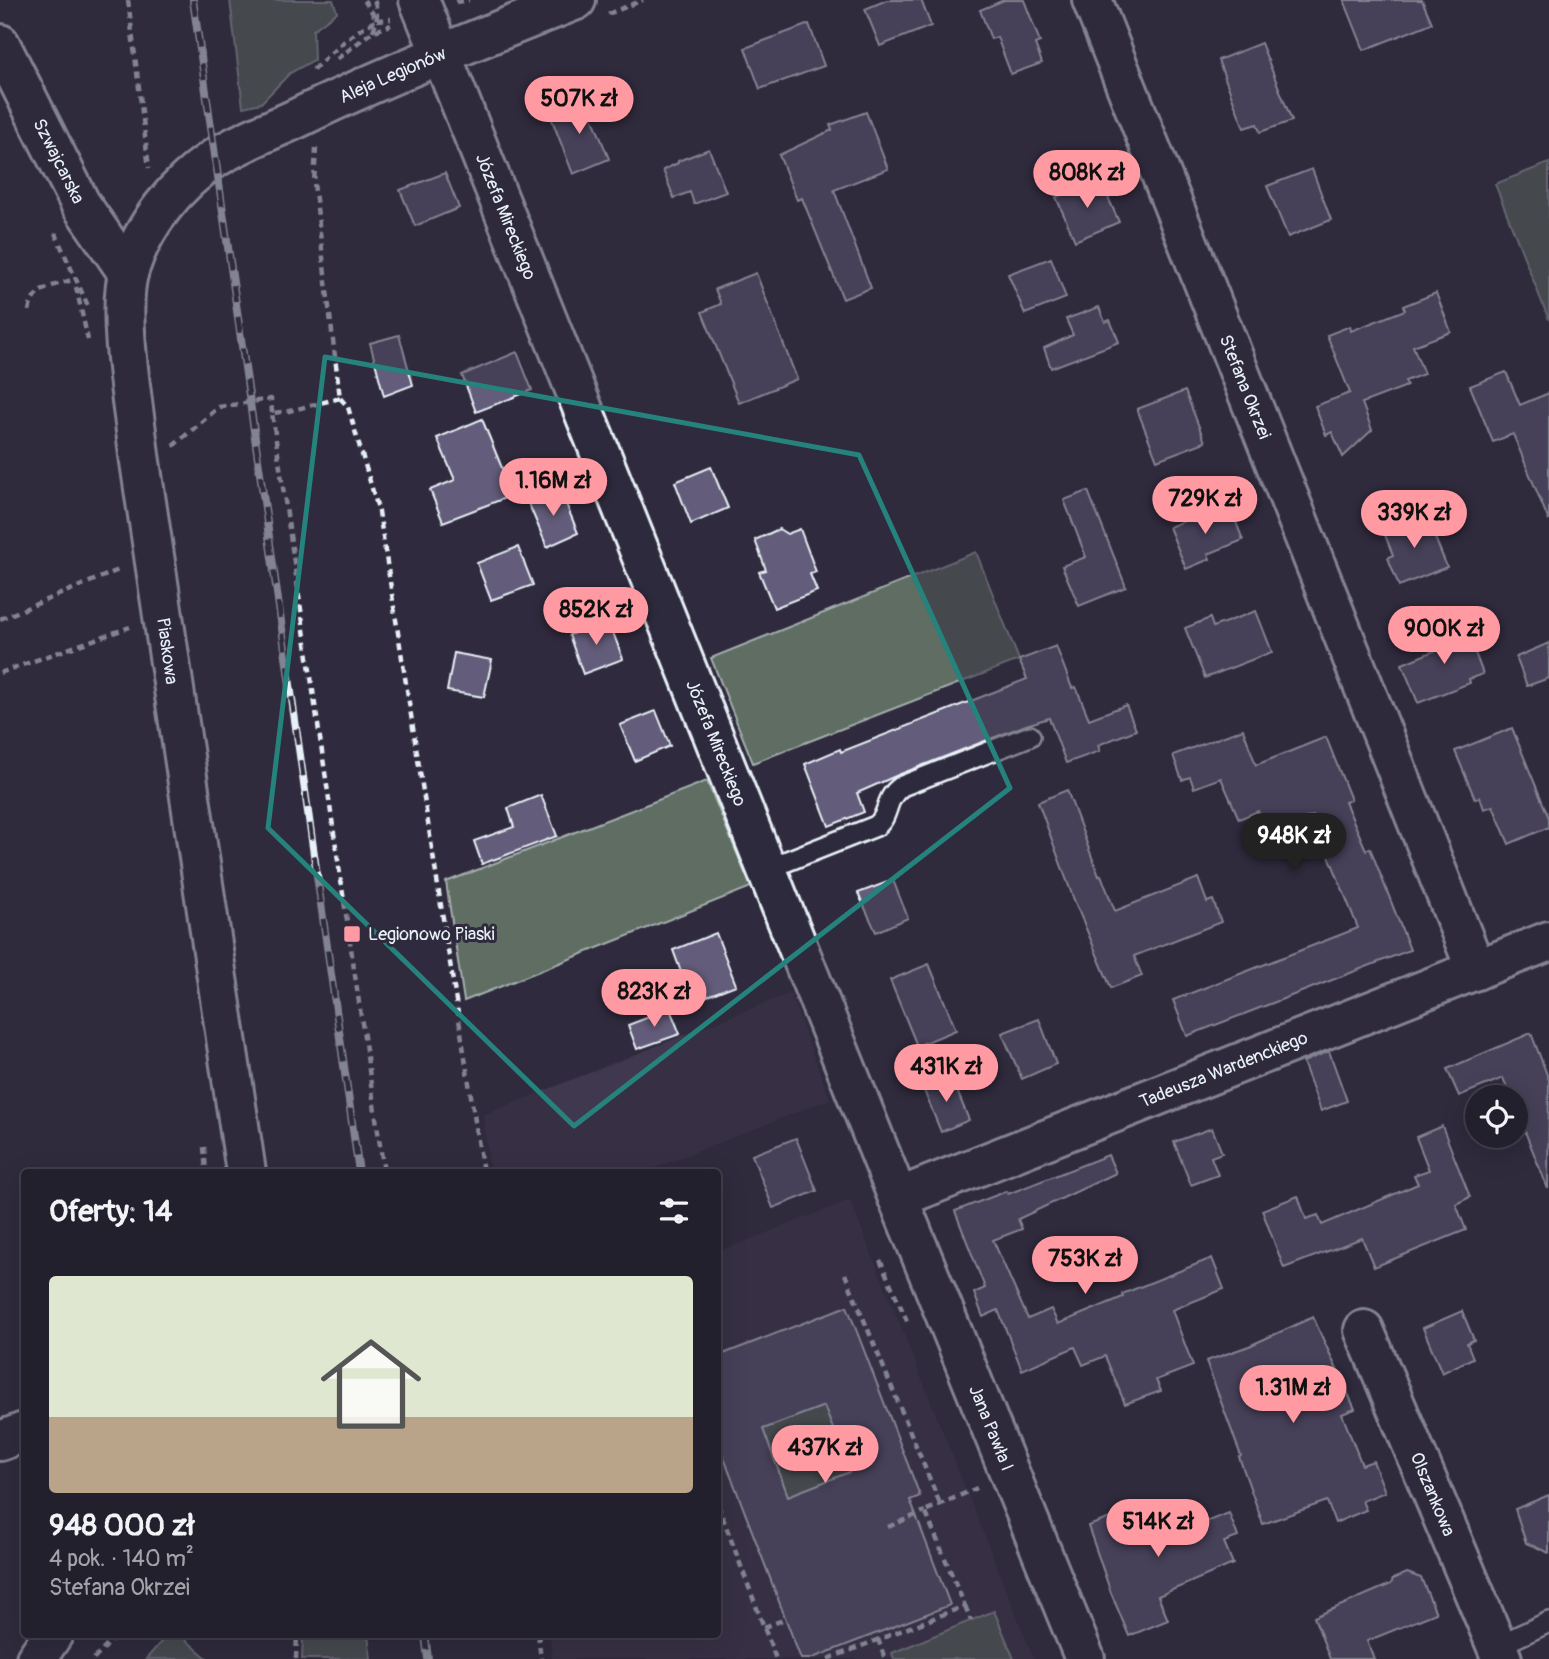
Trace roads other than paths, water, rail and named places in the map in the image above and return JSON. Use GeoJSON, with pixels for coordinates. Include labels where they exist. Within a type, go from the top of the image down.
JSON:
{"type":"FeatureCollection","features":[{"type":"Feature","properties":{"kind":"street","name":"Józefa Mireckiego"},"geometry":{"type":"LineString","coordinates":[[419,0],[898,1198]]}},
{"type":"Feature","properties":{"kind":"street","name":"Aleja Legionów"},"geometry":{"type":"LineString","coordinates":[[215,158],[318,108],[441,54],[576,0]]}},
{"type":"Feature","properties":{"kind":"street","name":"Stefana Okrzei"},"geometry":{"type":"LineString","coordinates":[[1092,0],[1476,970]]}},
{"type":"Feature","properties":{"kind":"street","name":"Szwajcarska"},"geometry":{"type":"LineString","coordinates":[[0,44],[80,203],[128,273]]}},
{"type":"Feature","properties":{"kind":"street","name":"Piaskowa"},"geometry":{"type":"LineString","coordinates":[[215,158],[176,191],[153,218],[140,241],[128,273],[126,335],[139,455],[246,1169]]}},
{"type":"Feature","properties":{"kind":"street","name":"Tadeusza Wardenckiego"},"geometry":{"type":"LineString","coordinates":[[898,1198],[1549,941]]}},
{"type":"Feature","properties":{"kind":"street","name":"Jana Pawła I"},"geometry":{"type":"LineString","coordinates":[[898,1198],[1085,1659]]}},
{"type":"Feature","properties":{"kind":"street","name":"Olszankowa"},"geometry":{"type":"LineString","coordinates":[[1364,1329],[1499,1653]]}},
{"type":"Feature","properties":{"kind":"street"},"geometry":{"type":"LineString","coordinates":[[0,1441],[21,1433]]}},
{"type":"Feature","properties":{"kind":"street"},"geometry":{"type":"LineString","coordinates":[[36,1659],[49,1638]]}},
{"type":"Feature","properties":{"kind":"lane"},"geometry":{"type":"LineString","coordinates":[[767,869],[880,823],[886,814],[888,801],[902,786],[1030,736]]}},
{"type":"Feature","properties":{"kind":"lane"},"geometry":{"type":"LineString","coordinates":[[1499,1653],[1549,1622]]}},
{"type":"Feature","properties":{"kind":"railway"},"geometry":{"type":"LineString","coordinates":[[193,0],[359,1169]]}},
{"type":"Feature","properties":{"kind":"railway"},"geometry":{"type":"LineString","coordinates":[[425,1638],[428,1659]]}},
{"type":"Feature","properties":{"kind":"place","name":"Legionowo Piaski"},"geometry":{"type":"Point","coordinates":[352,934]}}]}
